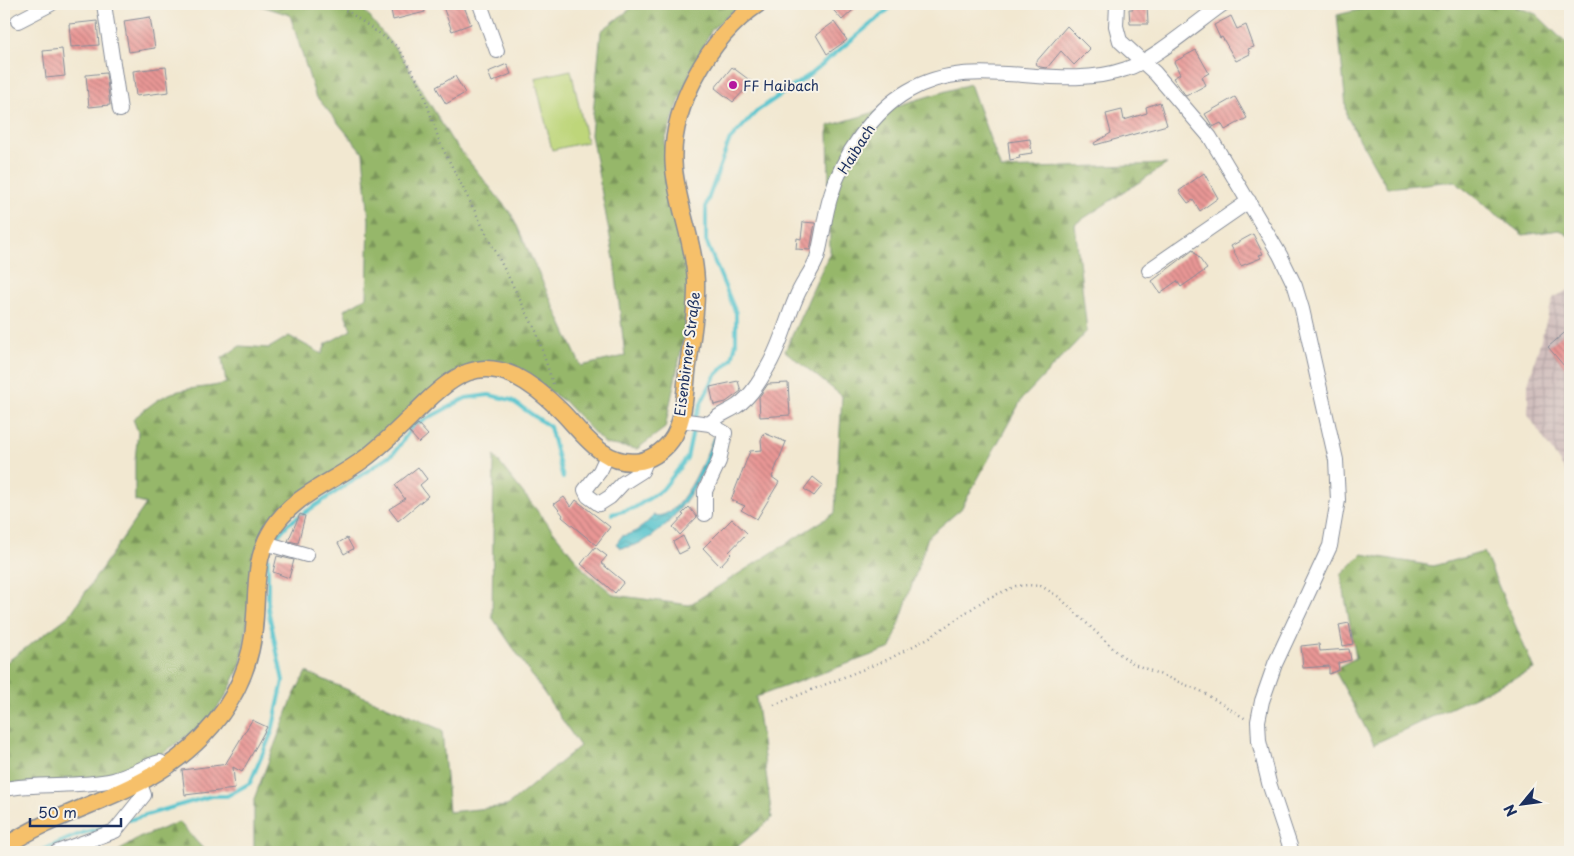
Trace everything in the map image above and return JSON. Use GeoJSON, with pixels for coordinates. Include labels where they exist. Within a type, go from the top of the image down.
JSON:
{"type":"FeatureCollection","features":[{"type":"Feature","properties":{"kind":"main road","name":"Eisenbirner Straße"},"geometry":{"type":"LineString","coordinates":[[647,459],[666,446],[675,435],[696,423],[696,283],[690,240],[674,172],[673,155],[677,132],[688,94],[710,52],[734,23],[758,4]]}},
{"type":"Feature","properties":{"kind":"main road"},"geometry":{"type":"LineString","coordinates":[[4,847],[65,814],[140,784],[185,754],[217,722],[231,703],[240,684],[253,645],[258,562],[271,530],[288,509],[381,446],[446,384],[461,374],[479,368],[504,371],[541,392],[596,449],[604,464],[647,459]]}},
{"type":"Feature","properties":{"kind":"street"},"geometry":{"type":"LineString","coordinates":[[18,21],[51,4]]}},
{"type":"Feature","properties":{"kind":"street"},"geometry":{"type":"LineString","coordinates":[[104,4],[120,110]]}},
{"type":"Feature","properties":{"kind":"street"},"geometry":{"type":"LineString","coordinates":[[480,4],[497,51]]}},
{"type":"Feature","properties":{"kind":"street"},"geometry":{"type":"LineString","coordinates":[[1117,4],[1116,34],[1210,137],[1280,255],[1297,294],[1338,479],[1338,500],[1330,546],[1275,664],[1262,701],[1258,721],[1259,741],[1269,783],[1292,852]]}},
{"type":"Feature","properties":{"kind":"street","name":"Haibach"},"geometry":{"type":"LineString","coordinates":[[696,423],[716,417],[743,402],[770,364],[784,335],[796,298],[816,259],[826,210],[838,178],[865,131],[884,109],[922,83],[949,74],[975,72],[1077,77],[1115,72],[1142,61],[1223,4]]}},
{"type":"Feature","properties":{"kind":"street"},"geometry":{"type":"LineString","coordinates":[[1149,270],[1249,201]]}},
{"type":"Feature","properties":{"kind":"street"},"geometry":{"type":"LineString","coordinates":[[696,423],[725,434],[719,461],[705,491],[705,514]]}},
{"type":"Feature","properties":{"kind":"street"},"geometry":{"type":"LineString","coordinates":[[623,483],[604,464],[585,490],[594,502],[603,503],[623,483],[642,471],[647,459]]}},
{"type":"Feature","properties":{"kind":"street"},"geometry":{"type":"LineString","coordinates":[[265,543],[307,555]]}},
{"type":"Feature","properties":{"kind":"street"},"geometry":{"type":"LineString","coordinates":[[4,789],[33,784],[112,780],[160,762],[168,766]]}},
{"type":"Feature","properties":{"kind":"street"},"geometry":{"type":"LineString","coordinates":[[57,852],[110,833],[118,828],[144,795],[140,784]]}},
{"type":"Feature","properties":{"kind":"path"},"geometry":{"type":"LineString","coordinates":[[332,4],[349,12],[398,47],[421,86],[440,143],[536,331],[554,387]]}},
{"type":"Feature","properties":{"kind":"path"},"geometry":{"type":"LineString","coordinates":[[774,705],[889,659],[930,637],[986,598],[1016,586],[1028,585],[1046,588],[1060,597],[1118,653],[1134,664],[1201,691],[1241,716],[1258,721]]}},
{"type":"Feature","properties":{"kind":"shaded area"},"geometry":{"type":"Polygon","coordinates":[[[1570,289],[1570,478],[1528,415],[1528,384],[1553,298],[1570,289]]]}},
{"type":"Feature","properties":{"kind":"green space"},"geometry":{"type":"Polygon","coordinates":[[[255,4],[359,4],[402,57],[451,139],[512,215],[581,366],[625,356],[614,259],[591,134],[601,31],[637,4],[741,4],[712,29],[691,69],[664,143],[690,273],[684,337],[665,428],[637,449],[605,444],[564,401],[522,372],[485,361],[447,378],[389,434],[272,516],[250,605],[241,664],[227,694],[208,721],[136,772],[103,779],[4,784],[4,664],[69,616],[146,504],[135,501],[135,460],[138,432],[133,419],[167,395],[226,383],[222,358],[240,346],[269,348],[289,336],[322,354],[326,344],[351,330],[344,310],[367,297],[369,220],[363,153],[315,95],[290,15],[255,4]]]}},
{"type":"Feature","properties":{"kind":"green space"},"geometry":{"type":"Polygon","coordinates":[[[1384,4],[1509,4],[1536,14],[1570,47],[1570,237],[1560,230],[1523,235],[1454,181],[1387,188],[1347,117],[1337,15],[1384,4]]]}},
{"type":"Feature","properties":{"kind":"green space"},"geometry":{"type":"Polygon","coordinates":[[[571,70],[587,142],[552,150],[535,78],[571,70]]]}},
{"type":"Feature","properties":{"kind":"green space"},"geometry":{"type":"Polygon","coordinates":[[[970,84],[1001,169],[1167,164],[1075,224],[1087,331],[1022,399],[961,509],[928,537],[891,648],[756,697],[772,818],[731,852],[254,852],[254,799],[293,697],[306,672],[442,730],[449,812],[507,806],[580,746],[492,617],[494,456],[584,570],[614,595],[689,605],[835,513],[842,396],[785,351],[830,252],[828,126],[970,84]]]}},
{"type":"Feature","properties":{"kind":"green space"},"geometry":{"type":"Polygon","coordinates":[[[1484,552],[1534,669],[1374,744],[1334,669],[1356,658],[1341,575],[1362,554],[1433,566],[1484,552]]]}},
{"type":"Feature","properties":{"kind":"green space"},"geometry":{"type":"Polygon","coordinates":[[[179,822],[206,852],[117,852],[139,838],[179,822]]]}},
{"type":"Feature","properties":{"kind":"water"},"geometry":{"type":"Polygon","coordinates":[[[713,437],[716,438],[714,450],[699,480],[666,525],[652,536],[637,544],[621,548],[616,544],[622,536],[640,528],[653,515],[663,515],[673,509],[682,499],[698,473],[713,437]]]}},
{"type":"Feature","properties":{"kind":"building"},"geometry":{"type":"Polygon","coordinates":[[[423,4],[425,12],[393,20],[391,10],[423,4]]]}},
{"type":"Feature","properties":{"kind":"building"},"geometry":{"type":"Polygon","coordinates":[[[451,4],[463,4],[471,24],[452,31],[443,7],[451,4]]]}},
{"type":"Feature","properties":{"kind":"building"},"geometry":{"type":"Polygon","coordinates":[[[828,4],[860,4],[842,20],[828,4]]]}},
{"type":"Feature","properties":{"kind":"building"},"geometry":{"type":"Polygon","coordinates":[[[1133,4],[1147,4],[1148,24],[1130,24],[1129,9],[1133,9],[1133,4]]]}},
{"type":"Feature","properties":{"kind":"building"},"geometry":{"type":"Polygon","coordinates":[[[1231,16],[1237,29],[1246,25],[1254,47],[1248,49],[1250,54],[1236,61],[1222,37],[1220,38],[1214,25],[1231,16]]]}},
{"type":"Feature","properties":{"kind":"building"},"geometry":{"type":"Polygon","coordinates":[[[150,17],[155,48],[129,52],[124,21],[150,17]]]}},
{"type":"Feature","properties":{"kind":"building"},"geometry":{"type":"Polygon","coordinates":[[[97,21],[99,45],[71,47],[69,24],[97,21]]]}},
{"type":"Feature","properties":{"kind":"building"},"geometry":{"type":"Polygon","coordinates":[[[834,22],[847,40],[827,54],[816,35],[834,22]]]}},
{"type":"Feature","properties":{"kind":"building"},"geometry":{"type":"Polygon","coordinates":[[[1067,26],[1090,49],[1074,65],[1061,51],[1047,68],[1040,67],[1035,63],[1067,26]]]}},
{"type":"Feature","properties":{"kind":"building"},"geometry":{"type":"Polygon","coordinates":[[[62,49],[65,76],[46,78],[43,51],[62,49]]]}},
{"type":"Feature","properties":{"kind":"building"},"geometry":{"type":"Polygon","coordinates":[[[1196,50],[1209,73],[1202,77],[1206,85],[1186,96],[1173,78],[1180,74],[1174,62],[1196,50]]]}},
{"type":"Feature","properties":{"kind":"building"},"geometry":{"type":"Polygon","coordinates":[[[507,64],[511,74],[492,82],[488,72],[507,64]]]}},
{"type":"Feature","properties":{"kind":"building"},"geometry":{"type":"Polygon","coordinates":[[[166,67],[169,92],[136,96],[133,71],[166,67]]]}},
{"type":"Feature","properties":{"kind":"building","name":"FF Haibach"},"geometry":{"type":"Polygon","coordinates":[[[732,67],[752,82],[733,102],[715,88],[732,67]]]}},
{"type":"Feature","properties":{"kind":"building"},"geometry":{"type":"Polygon","coordinates":[[[106,73],[110,105],[89,107],[86,75],[106,73]]]}},
{"type":"Feature","properties":{"kind":"building"},"geometry":{"type":"Polygon","coordinates":[[[455,76],[465,93],[446,104],[436,87],[455,76]]]}},
{"type":"Feature","properties":{"kind":"building"},"geometry":{"type":"Polygon","coordinates":[[[1235,97],[1247,118],[1225,130],[1221,123],[1213,127],[1205,114],[1235,97]]]}},
{"type":"Feature","properties":{"kind":"building"},"geometry":{"type":"Polygon","coordinates":[[[1160,102],[1167,125],[1095,145],[1094,143],[1111,133],[1106,114],[1122,110],[1124,120],[1147,113],[1146,107],[1160,102]]]}},
{"type":"Feature","properties":{"kind":"building"},"geometry":{"type":"Polygon","coordinates":[[[1030,139],[1032,153],[1019,155],[1020,158],[1010,160],[1008,142],[1030,139]]]}},
{"type":"Feature","properties":{"kind":"building"},"geometry":{"type":"Polygon","coordinates":[[[1204,173],[1218,198],[1200,211],[1193,200],[1188,203],[1179,191],[1204,173]]]}},
{"type":"Feature","properties":{"kind":"building"},"geometry":{"type":"Polygon","coordinates":[[[803,222],[815,223],[810,250],[796,249],[797,238],[801,239],[803,222]]]}},
{"type":"Feature","properties":{"kind":"building"},"geometry":{"type":"Polygon","coordinates":[[[1253,234],[1263,254],[1259,255],[1261,258],[1241,266],[1231,246],[1253,234]]]}},
{"type":"Feature","properties":{"kind":"building"},"geometry":{"type":"Polygon","coordinates":[[[1193,250],[1207,269],[1181,287],[1177,281],[1160,293],[1152,281],[1193,250]]]}},
{"type":"Feature","properties":{"kind":"building"},"geometry":{"type":"Polygon","coordinates":[[[1570,328],[1570,373],[1548,347],[1570,328]]]}},
{"type":"Feature","properties":{"kind":"building"},"geometry":{"type":"Polygon","coordinates":[[[738,381],[741,391],[726,402],[714,405],[710,387],[738,381]]]}},
{"type":"Feature","properties":{"kind":"building"},"geometry":{"type":"Polygon","coordinates":[[[788,383],[790,415],[760,417],[759,397],[768,384],[788,383]]]}},
{"type":"Feature","properties":{"kind":"building"},"geometry":{"type":"Polygon","coordinates":[[[418,424],[428,435],[419,443],[409,432],[418,424]]]}},
{"type":"Feature","properties":{"kind":"building"},"geometry":{"type":"Polygon","coordinates":[[[764,433],[786,442],[772,477],[779,482],[757,519],[741,510],[745,506],[731,500],[750,451],[762,450],[761,440],[764,433]]]}},
{"type":"Feature","properties":{"kind":"building"},"geometry":{"type":"Polygon","coordinates":[[[418,467],[427,479],[420,485],[428,496],[398,521],[389,509],[405,499],[395,485],[418,467]]]}},
{"type":"Feature","properties":{"kind":"building"},"geometry":{"type":"Polygon","coordinates":[[[813,477],[823,485],[814,496],[804,489],[813,477]]]}},
{"type":"Feature","properties":{"kind":"building"},"geometry":{"type":"Polygon","coordinates":[[[564,497],[571,507],[576,500],[610,527],[596,545],[562,517],[563,515],[554,504],[564,497]]]}},
{"type":"Feature","properties":{"kind":"building"},"geometry":{"type":"Polygon","coordinates":[[[689,507],[697,517],[680,535],[673,527],[689,507]]]}},
{"type":"Feature","properties":{"kind":"building"},"geometry":{"type":"Polygon","coordinates":[[[300,514],[305,516],[298,543],[288,541],[300,514]]]}},
{"type":"Feature","properties":{"kind":"building"},"geometry":{"type":"Polygon","coordinates":[[[732,519],[747,533],[729,552],[731,554],[720,566],[703,548],[732,519]]]}},
{"type":"Feature","properties":{"kind":"building"},"geometry":{"type":"Polygon","coordinates":[[[683,536],[689,549],[679,554],[673,542],[683,536]]]}},
{"type":"Feature","properties":{"kind":"building"},"geometry":{"type":"Polygon","coordinates":[[[347,538],[353,549],[344,554],[338,543],[347,538]]]}},
{"type":"Feature","properties":{"kind":"building"},"geometry":{"type":"Polygon","coordinates":[[[595,547],[607,556],[601,563],[624,582],[615,593],[581,564],[595,547]]]}},
{"type":"Feature","properties":{"kind":"building"},"geometry":{"type":"Polygon","coordinates":[[[277,556],[294,560],[289,578],[273,572],[277,556]]]}},
{"type":"Feature","properties":{"kind":"building"},"geometry":{"type":"Polygon","coordinates":[[[1349,623],[1353,644],[1343,646],[1339,625],[1349,623]]]}},
{"type":"Feature","properties":{"kind":"building"},"geometry":{"type":"Polygon","coordinates":[[[1319,644],[1320,651],[1349,649],[1351,660],[1338,663],[1339,670],[1329,674],[1329,666],[1303,668],[1301,646],[1319,644]]]}},
{"type":"Feature","properties":{"kind":"building"},"geometry":{"type":"Polygon","coordinates":[[[252,720],[267,727],[242,772],[233,767],[235,789],[185,795],[182,770],[228,764],[226,763],[252,720]]]}},
{"type":"Feature","properties":{"kind":"waterway"},"geometry":{"type":"LineString","coordinates":[[612,514],[634,508],[662,490],[687,458],[696,416],[703,399],[715,376],[732,359],[736,343],[736,313],[706,241],[706,205],[729,141],[757,111],[808,76],[895,4]]}},
{"type":"Feature","properties":{"kind":"waterway"},"geometry":{"type":"LineString","coordinates":[[276,538],[288,524],[394,453],[413,426],[466,398],[489,395],[511,400],[550,427],[563,478]]}},
{"type":"Feature","properties":{"kind":"waterway"},"geometry":{"type":"LineString","coordinates":[[129,820],[211,796],[227,796],[250,783],[272,732],[283,681],[268,609],[268,559]]}},
{"type":"Feature","properties":{"kind":"waterway"},"geometry":{"type":"LineString","coordinates":[[37,852],[82,833],[111,826]]}},
{"type":"Feature","properties":{"kind":"place","name":"FF Haibach"},"geometry":{"type":"Point","coordinates":[733,85]}}]}
